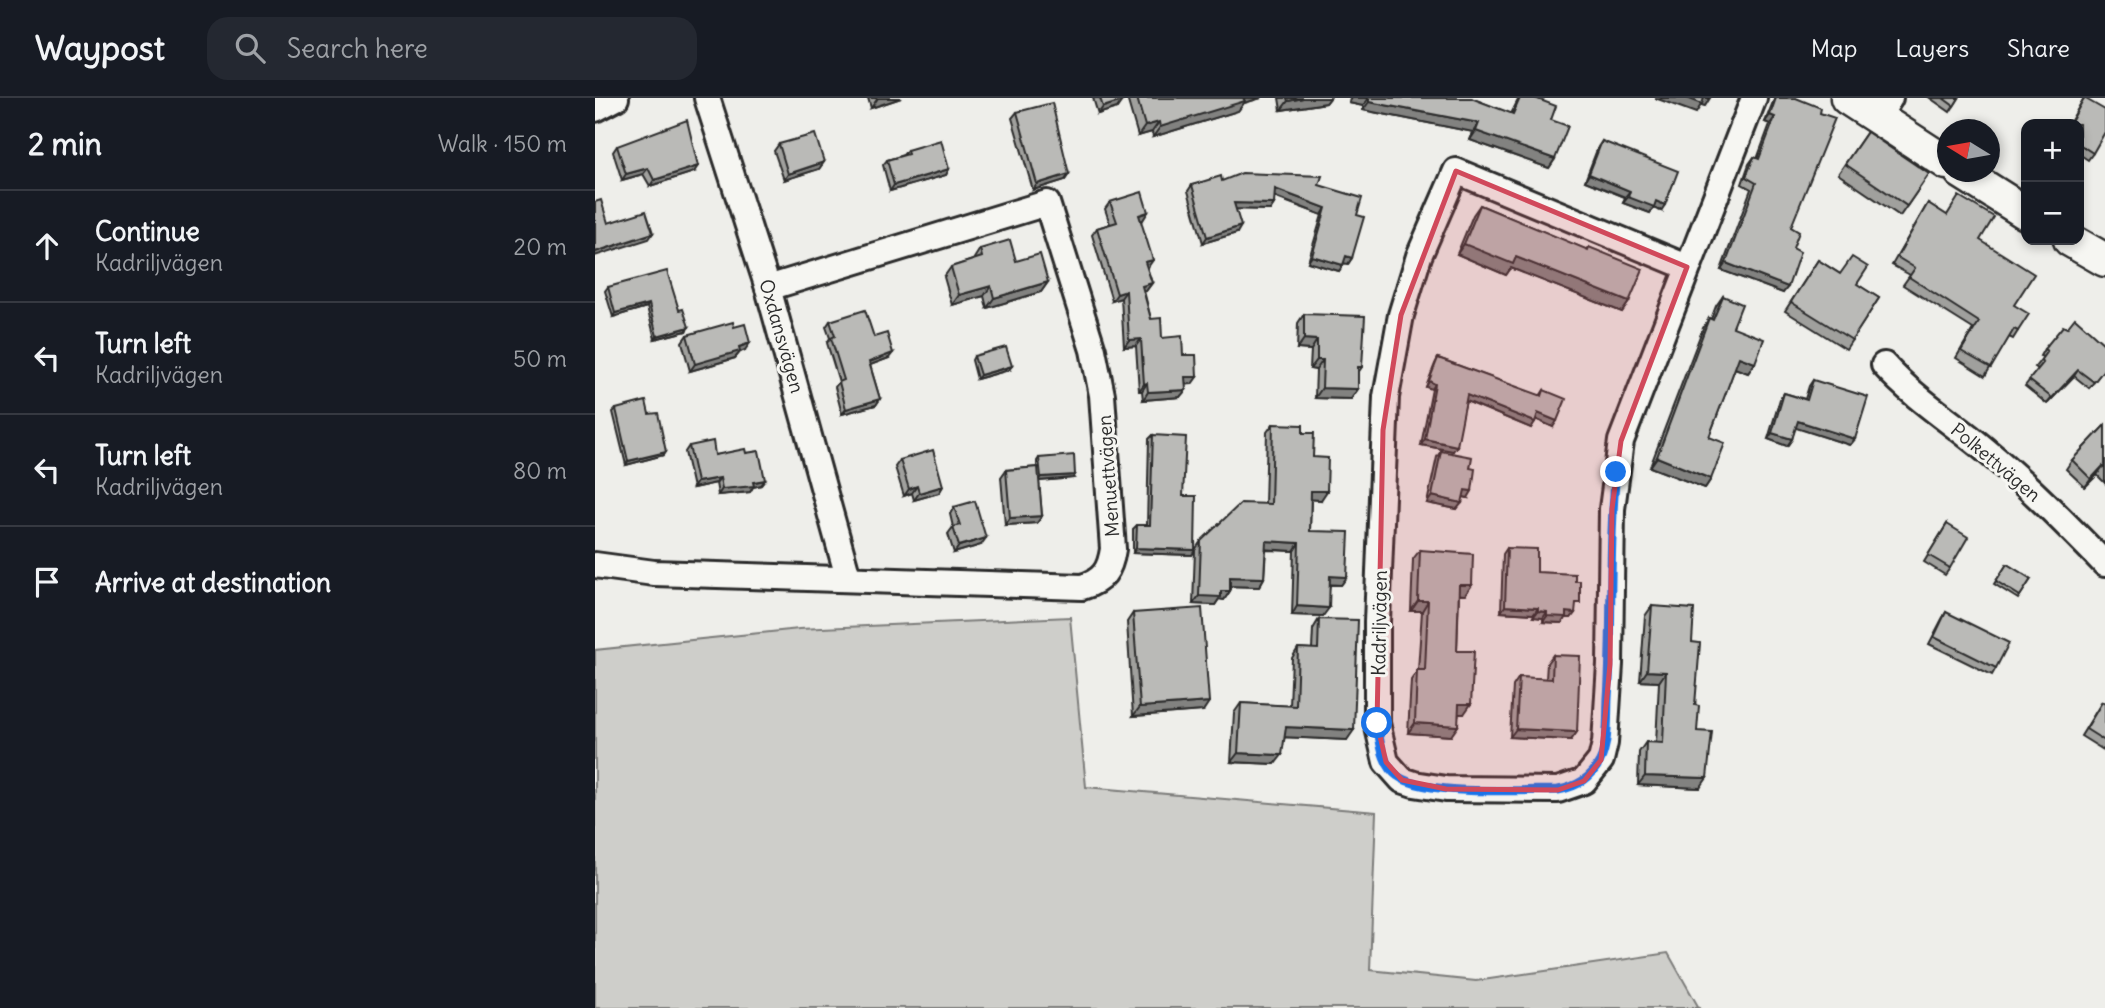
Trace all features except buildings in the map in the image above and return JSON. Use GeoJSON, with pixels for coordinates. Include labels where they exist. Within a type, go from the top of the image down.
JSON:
{"type":"FeatureCollection","features":[{"type":"Feature","properties":{"kind":"street"},"geometry":{"type":"LineString","coordinates":[[595,110],[616,98]]}},
{"type":"Feature","properties":{"kind":"street","name":"Oxdansvägen"},"geometry":{"type":"LineString","coordinates":[[707,98],[768,288],[848,577]]}},
{"type":"Feature","properties":{"kind":"street","name":"Kadriljvägen"},"geometry":{"type":"LineString","coordinates":[[1688,267],[1456,171],[1419,256],[1401,315],[1383,430],[1377,723],[1386,762],[1402,780],[1446,789],[1558,790],[1584,781],[1601,760],[1605,743],[1610,663],[1612,509],[1621,441],[1754,98]]}},
{"type":"Feature","properties":{"kind":"street"},"geometry":{"type":"LineString","coordinates":[[1847,98],[1883,108],[1937,154]]}},
{"type":"Feature","properties":{"kind":"street"},"geometry":{"type":"LineString","coordinates":[[1977,182],[2021,210]]}},
{"type":"Feature","properties":{"kind":"street","name":"Menuettvägen"},"geometry":{"type":"LineString","coordinates":[[595,565],[654,573],[848,577],[964,585],[1082,587],[1096,583],[1107,572],[1113,549],[1102,396],[1093,350],[1047,203],[768,288]]}},
{"type":"Feature","properties":{"kind":"street"},"geometry":{"type":"LineString","coordinates":[[2079,245],[2105,260]]}},
{"type":"Feature","properties":{"kind":"street","name":"Polkettvägen"},"geometry":{"type":"LineString","coordinates":[[1884,365],[1911,395],[1984,449],[2038,495],[2105,564]]}},
{"type":"Feature","properties":{"kind":"highlighted area"},"geometry":{"type":"Polygon","coordinates":[[[1456,171],[1687,267],[1621,441],[1612,509],[1610,664],[1601,760],[1584,781],[1558,790],[1446,789],[1402,780],[1386,762],[1377,723],[1383,430],[1401,315],[1456,171]]]}},
{"type":"Feature","properties":{"kind":"shaded area"},"geometry":{"type":"Polygon","coordinates":[[[1070,617],[1086,787],[1376,812],[1370,970],[1476,981],[1668,953],[1699,1008],[595,1008],[595,650],[799,629],[1070,617]]]}},
{"type":"Feature","properties":{"kind":"route"},"geometry":{"type":"LineString","coordinates":[[1377,723],[1386,762],[1393,773],[1414,784],[1446,789],[1558,790],[1571,788],[1593,772],[1601,760],[1605,743],[1610,663],[1612,509],[1616,472]]}}]}
